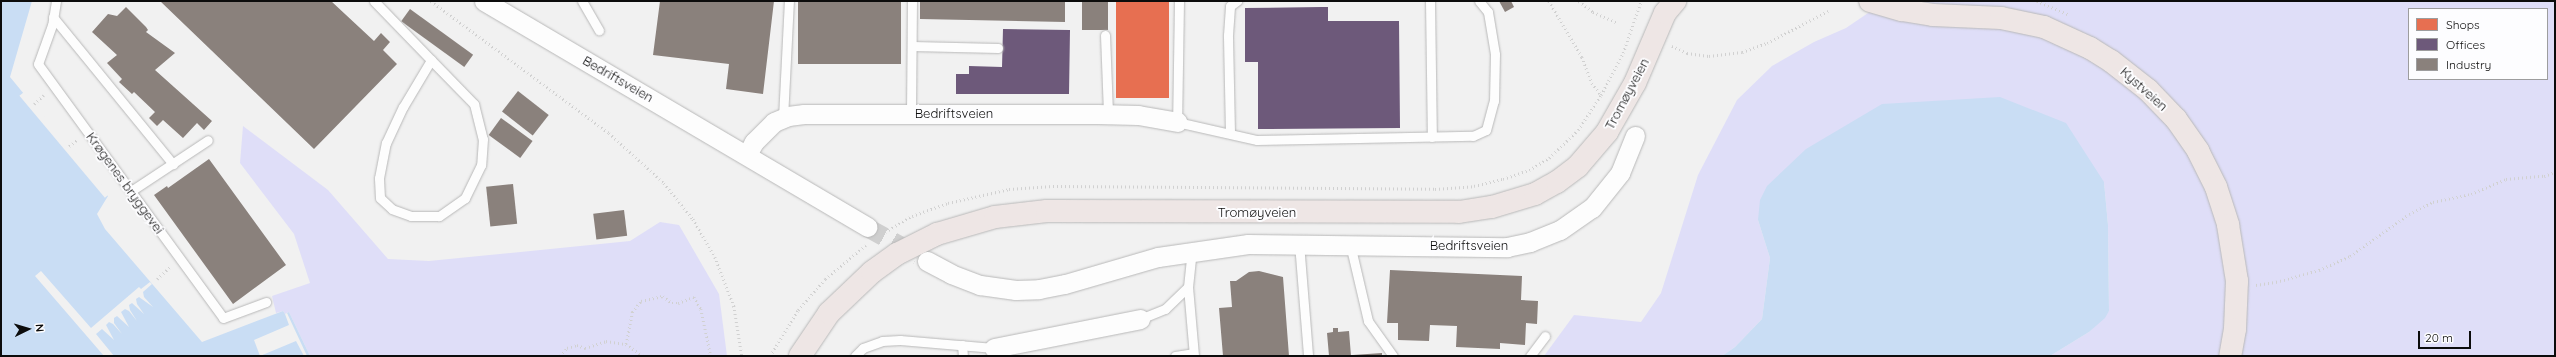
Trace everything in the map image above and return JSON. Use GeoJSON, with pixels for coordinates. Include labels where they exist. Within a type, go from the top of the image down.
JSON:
{"type":"FeatureCollection","features":[{"type":"Feature","properties":{"kind":"main road","name":"Kystveien"},"geometry":{"type":"LineString","coordinates":[[1870,1],[1902,10],[1933,15],[2001,18],[2044,27],[2090,48],[2111,61],[2148,90],[2176,119],[2198,151],[2216,187],[2228,225],[2237,281],[2235,330],[2230,356]]}},
{"type":"Feature","properties":{"kind":"main road","name":"Tromøyveien"},"geometry":{"type":"LineString","coordinates":[[800,356],[829,313],[872,272],[897,254],[937,234],[995,217],[1054,211],[1459,212],[1492,207],[1535,194],[1557,182],[1578,166],[1607,132],[1635,83],[1668,5]]}},
{"type":"Feature","properties":{"kind":"street","name":"Bedriftsveien"},"geometry":{"type":"LineString","coordinates":[[488,2],[746,155],[874,234]]}},
{"type":"Feature","properties":{"kind":"street","name":"Bedriftsveien"},"geometry":{"type":"LineString","coordinates":[[746,155],[763,131],[782,118],[824,113],[1108,114],[1138,115],[1177,122]]}},
{"type":"Feature","properties":{"kind":"street","name":"Bedriftsveien"},"geometry":{"type":"LineString","coordinates":[[927,261],[951,274],[980,285],[1016,290],[1039,289],[1065,284],[1130,264],[1192,251],[1248,244],[1299,243],[1491,248],[1507,247],[1542,238],[1576,220],[1605,194],[1620,173],[1635,136]]}},
{"type":"Feature","properties":{"kind":"street"},"geometry":{"type":"LineString","coordinates":[[994,348],[1140,319]]}},
{"type":"Feature","properties":{"kind":"lane","name":"Krøgenes bryggevei"},"geometry":{"type":"LineString","coordinates":[[56,1],[53,17],[38,64],[222,318],[266,302]]}},
{"type":"Feature","properties":{"kind":"lane"},"geometry":{"type":"LineString","coordinates":[[374,1],[474,104],[483,139],[481,165],[465,198],[439,216],[411,216],[392,209],[380,198],[379,178],[386,143],[403,107],[431,60]]}},
{"type":"Feature","properties":{"kind":"lane"},"geometry":{"type":"LineString","coordinates":[[582,1],[599,31]]}},
{"type":"Feature","properties":{"kind":"lane"},"geometry":{"type":"LineString","coordinates":[[782,118],[789,1]]}},
{"type":"Feature","properties":{"kind":"lane"},"geometry":{"type":"LineString","coordinates":[[911,113],[912,1]]}},
{"type":"Feature","properties":{"kind":"lane"},"geometry":{"type":"LineString","coordinates":[[1179,1],[1177,122],[1257,140],[1473,136],[1486,130],[1494,101],[1495,54],[1488,12],[1479,1]]}},
{"type":"Feature","properties":{"kind":"lane"},"geometry":{"type":"LineString","coordinates":[[1230,133],[1228,35],[1230,6],[1238,1]]}},
{"type":"Feature","properties":{"kind":"lane"},"geometry":{"type":"LineString","coordinates":[[1430,1],[1432,137]]}},
{"type":"Feature","properties":{"kind":"lane"},"geometry":{"type":"LineString","coordinates":[[53,17],[172,164]]}},
{"type":"Feature","properties":{"kind":"lane"},"geometry":{"type":"LineString","coordinates":[[1105,35],[1108,114]]}},
{"type":"Feature","properties":{"kind":"lane"},"geometry":{"type":"LineString","coordinates":[[912,46],[998,48]]}},
{"type":"Feature","properties":{"kind":"lane"},"geometry":{"type":"LineString","coordinates":[[131,191],[208,140]]}},
{"type":"Feature","properties":{"kind":"lane"},"geometry":{"type":"LineString","coordinates":[[1299,243],[1308,356]]}},
{"type":"Feature","properties":{"kind":"lane"},"geometry":{"type":"LineString","coordinates":[[1350,244],[1368,321],[1393,356]]}},
{"type":"Feature","properties":{"kind":"lane"},"geometry":{"type":"LineString","coordinates":[[1175,356],[1194,354],[1188,287],[1192,251]]}},
{"type":"Feature","properties":{"kind":"lane"},"geometry":{"type":"LineString","coordinates":[[1140,319],[1165,309],[1188,287]]}},
{"type":"Feature","properties":{"kind":"lane"},"geometry":{"type":"LineString","coordinates":[[1530,356],[1545,336]]}},
{"type":"Feature","properties":{"kind":"lane"},"geometry":{"type":"LineString","coordinates":[[855,356],[863,348],[882,341],[900,340],[994,348]]}},
{"type":"Feature","properties":{"kind":"lane"},"geometry":{"type":"LineString","coordinates":[[962,345],[963,356]]}},
{"type":"Feature","properties":{"kind":"path"},"geometry":{"type":"LineString","coordinates":[[431,1],[609,133],[664,183],[693,219],[715,257],[734,306],[742,356]]}},
{"type":"Feature","properties":{"kind":"path"},"geometry":{"type":"LineString","coordinates":[[1549,1],[1582,57],[1592,82],[1601,95]]}},
{"type":"Feature","properties":{"kind":"path"},"geometry":{"type":"LineString","coordinates":[[1579,1],[1593,12],[1618,23]]}},
{"type":"Feature","properties":{"kind":"path"},"geometry":{"type":"LineString","coordinates":[[770,356],[794,316],[825,279],[874,234],[912,216],[948,202],[1010,188],[1078,186],[1435,189],[1474,186],[1513,176],[1550,158],[1568,143],[1601,95],[1623,53],[1641,1]]}},
{"type":"Feature","properties":{"kind":"path"},"geometry":{"type":"LineString","coordinates":[[1672,46],[1687,53],[1709,56],[1742,52],[1767,43],[1828,11]]}},
{"type":"Feature","properties":{"kind":"path"},"geometry":{"type":"LineString","coordinates":[[34,104],[40,99]]}},
{"type":"Feature","properties":{"kind":"path"},"geometry":{"type":"LineString","coordinates":[[69,146],[74,141]]}},
{"type":"Feature","properties":{"kind":"path"},"geometry":{"type":"LineString","coordinates":[[2252,285],[2280,281],[2319,270],[2350,256],[2409,214],[2433,202],[2471,194],[2506,179],[2544,176],[2555,172]]}},
{"type":"Feature","properties":{"kind":"path"},"geometry":{"type":"LineString","coordinates":[[157,278],[163,274]]}},
{"type":"Feature","properties":{"kind":"path"},"geometry":{"type":"LineString","coordinates":[[626,344],[632,312],[641,301],[663,296],[672,303],[678,303],[694,297],[701,309],[711,356]]}},
{"type":"Feature","properties":{"kind":"path"},"geometry":{"type":"LineString","coordinates":[[560,356],[567,348],[577,346],[585,348],[606,341],[626,344],[643,356]]}},
{"type":"Feature","properties":{"kind":"shaded area"},"geometry":{"type":"Polygon","coordinates":[[[1,1],[32,1],[10,77],[108,196],[97,214],[105,229],[202,342],[283,311],[285,314],[289,312],[310,356],[1,356],[1,1]]]}},
{"type":"Feature","properties":{"kind":"shaded area"},"geometry":{"type":"Polygon","coordinates":[[[1872,1],[2555,1],[2555,356],[2050,356],[2089,332],[2109,311],[2108,225],[2104,182],[1758,220],[1770,258],[1762,319],[1735,347],[1722,356],[1544,356],[1574,315],[1641,322],[1661,293],[1698,175],[1737,100],[1772,66],[1814,42],[1846,28],[1871,11],[1872,1]]]}},
{"type":"Feature","properties":{"kind":"shaded area"},"geometry":{"type":"Polygon","coordinates":[[[2000,97],[2066,123],[2104,182],[2108,225],[2109,311],[2105,318],[2089,332],[2050,356],[1722,356],[1735,347],[1762,319],[1770,258],[1758,220],[1760,200],[1767,186],[1806,149],[1882,104],[2000,97]]]}},
{"type":"Feature","properties":{"kind":"shaded area"},"geometry":{"type":"Polygon","coordinates":[[[243,126],[328,190],[388,259],[429,261],[630,241],[660,222],[679,225],[719,294],[727,356],[310,356],[289,312],[285,314],[283,311],[276,313],[272,296],[310,283],[294,234],[240,163],[243,126]]]}},
{"type":"Feature","properties":{"kind":"pier"},"geometry":{"type":"Polygon","coordinates":[[[24,92],[109,194],[105,198],[19,96],[24,92]]]}},
{"type":"Feature","properties":{"kind":"pier"},"geometry":{"type":"Polygon","coordinates":[[[41,271],[91,328],[139,287],[141,289],[150,282],[152,284],[143,292],[144,297],[153,307],[139,297],[136,299],[137,304],[144,314],[132,303],[129,305],[130,310],[137,321],[129,311],[125,309],[121,312],[129,327],[117,316],[114,318],[114,323],[122,334],[113,324],[109,322],[106,325],[114,340],[102,329],[96,334],[114,356],[104,356],[35,276],[41,271]]]}},
{"type":"Feature","properties":{"kind":"pier"},"geometry":{"type":"Polygon","coordinates":[[[287,313],[307,356],[304,356],[296,341],[260,356],[254,340],[289,325],[285,314],[287,313]]]}},
{"type":"Feature","properties":{"kind":"building: Shops"},"geometry":{"type":"Polygon","coordinates":[[[1116,1],[1169,1],[1169,98],[1116,98],[1116,1]]]}},
{"type":"Feature","properties":{"kind":"building: Offices"},"geometry":{"type":"Polygon","coordinates":[[[1328,7],[1328,21],[1399,21],[1400,128],[1258,129],[1258,62],[1245,62],[1245,8],[1328,7]]]}},
{"type":"Feature","properties":{"kind":"building: Offices"},"geometry":{"type":"Polygon","coordinates":[[[1003,29],[1070,30],[1069,94],[956,94],[956,74],[969,74],[969,66],[1002,67],[1003,29]]]}},
{"type":"Feature","properties":{"kind":"building: Industry"},"geometry":{"type":"Polygon","coordinates":[[[160,1],[331,1],[374,41],[381,33],[390,42],[383,50],[397,64],[314,149],[160,1]]]}},
{"type":"Feature","properties":{"kind":"building: Industry"},"geometry":{"type":"Polygon","coordinates":[[[660,1],[774,1],[763,94],[726,89],[729,64],[653,55],[660,1]]]}},
{"type":"Feature","properties":{"kind":"building: Industry"},"geometry":{"type":"Polygon","coordinates":[[[798,1],[901,1],[901,64],[798,64],[798,1]]]}},
{"type":"Feature","properties":{"kind":"building: Industry"},"geometry":{"type":"Polygon","coordinates":[[[920,1],[1065,1],[1065,22],[920,19],[920,1]]]}},
{"type":"Feature","properties":{"kind":"building: Industry"},"geometry":{"type":"Polygon","coordinates":[[[1082,1],[1108,1],[1108,30],[1082,30],[1082,1]]]}},
{"type":"Feature","properties":{"kind":"building: Industry"},"geometry":{"type":"Polygon","coordinates":[[[1499,1],[1511,1],[1514,7],[1505,12],[1499,1]]]}},
{"type":"Feature","properties":{"kind":"building: Industry"},"geometry":{"type":"Polygon","coordinates":[[[126,7],[146,27],[148,30],[146,32],[175,53],[155,70],[212,121],[204,130],[197,123],[183,138],[163,120],[157,126],[149,118],[155,112],[134,92],[132,94],[119,82],[122,79],[107,63],[117,55],[92,32],[108,14],[117,16],[126,7]]]}},
{"type":"Feature","properties":{"kind":"building: Industry"},"geometry":{"type":"Polygon","coordinates":[[[410,9],[473,55],[464,67],[401,21],[410,9]]]}},
{"type":"Feature","properties":{"kind":"building: Industry"},"geometry":{"type":"Polygon","coordinates":[[[518,91],[549,115],[533,135],[502,111],[518,91]]]}},
{"type":"Feature","properties":{"kind":"building: Industry"},"geometry":{"type":"Polygon","coordinates":[[[501,118],[533,141],[520,158],[489,135],[501,118]]]}},
{"type":"Feature","properties":{"kind":"building: Industry"},"geometry":{"type":"Polygon","coordinates":[[[209,159],[286,265],[233,304],[154,195],[167,186],[168,188],[209,159]]]}},
{"type":"Feature","properties":{"kind":"building: Industry"},"geometry":{"type":"Polygon","coordinates":[[[513,184],[517,224],[490,227],[486,187],[513,184]]]}},
{"type":"Feature","properties":{"kind":"building: Industry"},"geometry":{"type":"Polygon","coordinates":[[[624,210],[627,236],[596,240],[593,214],[624,210]]]}},
{"type":"Feature","properties":{"kind":"building: Industry"},"geometry":{"type":"Polygon","coordinates":[[[1390,270],[1522,276],[1521,300],[1538,301],[1537,324],[1526,323],[1525,345],[1500,343],[1500,349],[1456,347],[1457,326],[1430,325],[1429,341],[1398,340],[1398,323],[1387,323],[1390,270]]]}},
{"type":"Feature","properties":{"kind":"building: Industry"},"geometry":{"type":"Polygon","coordinates":[[[1259,271],[1283,277],[1289,356],[1223,356],[1219,308],[1232,307],[1230,281],[1236,281],[1249,272],[1259,271]]]}},
{"type":"Feature","properties":{"kind":"building: Industry"},"geometry":{"type":"Polygon","coordinates":[[[1333,328],[1338,328],[1338,332],[1349,331],[1351,356],[1329,356],[1327,333],[1333,332],[1333,328]]]}},
{"type":"Feature","properties":{"kind":"building: Industry"},"geometry":{"type":"Polygon","coordinates":[[[1382,353],[1382,356],[1353,356],[1353,355],[1382,353]]]}},
{"type":"Feature","properties":{"kind":"tunnel"},"geometry":{"type":"LineString","coordinates":[[867,227],[918,255]]}}]}
